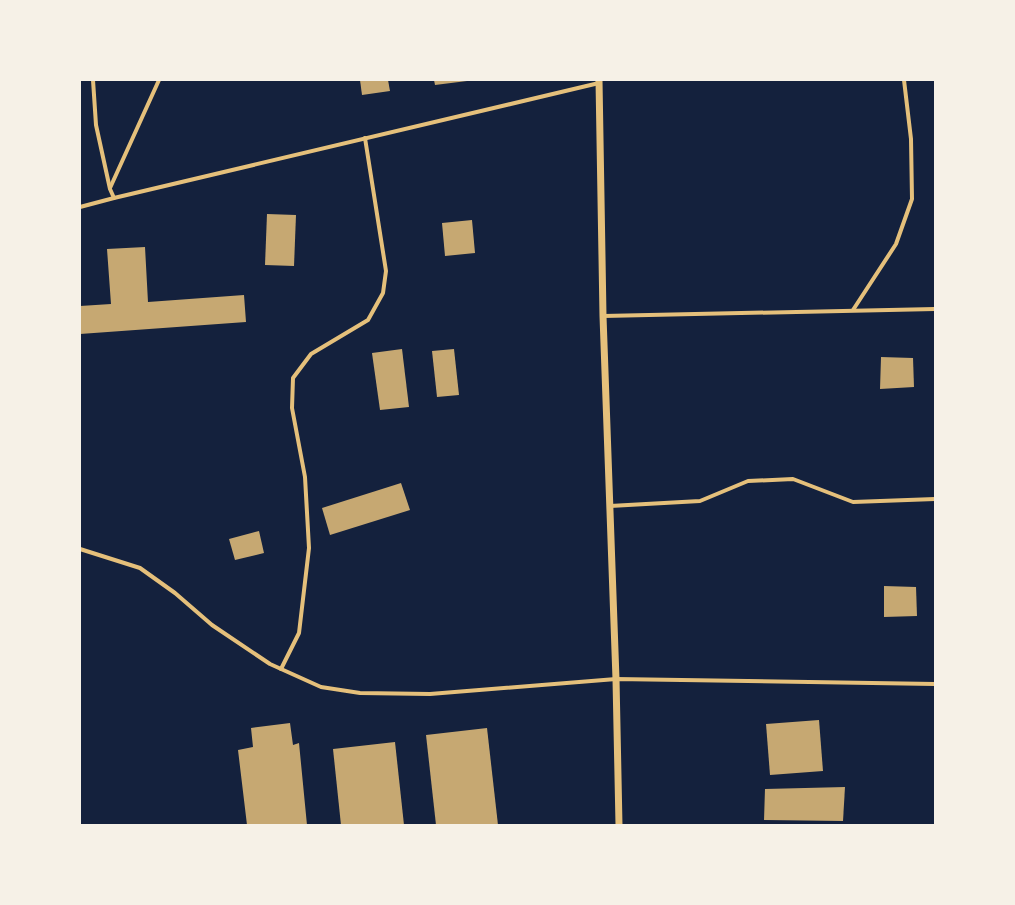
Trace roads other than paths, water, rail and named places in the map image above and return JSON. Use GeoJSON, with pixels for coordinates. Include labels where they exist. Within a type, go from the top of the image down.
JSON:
{"type":"FeatureCollection","features":[{"type":"Feature","properties":{"kind":"street"},"geometry":{"type":"LineString","coordinates":[[93,80],[96,125],[110,189],[114,198]]}},
{"type":"Feature","properties":{"kind":"street"},"geometry":{"type":"LineString","coordinates":[[110,189],[159,80]]}},
{"type":"Feature","properties":{"kind":"street"},"geometry":{"type":"LineString","coordinates":[[853,310],[896,244],[912,199],[911,139],[904,80]]}},
{"type":"Feature","properties":{"kind":"street"},"geometry":{"type":"LineString","coordinates":[[80,207],[599,82],[603,316],[616,679],[619,825]]}},
{"type":"Feature","properties":{"kind":"street"},"geometry":{"type":"LineString","coordinates":[[281,669],[298,633],[309,548],[305,477],[292,408],[293,378],[311,354],[368,320],[383,293],[386,271],[365,138]]}},
{"type":"Feature","properties":{"kind":"street"},"geometry":{"type":"LineString","coordinates":[[603,316],[935,308]]}},
{"type":"Feature","properties":{"kind":"street"},"geometry":{"type":"LineString","coordinates":[[610,506],[700,501],[748,481],[793,479],[854,502],[935,499]]}},
{"type":"Feature","properties":{"kind":"street"},"geometry":{"type":"LineString","coordinates":[[80,549],[140,568],[175,593],[212,626],[270,664],[322,687],[360,693],[430,694],[616,679],[935,684]]}}]}
